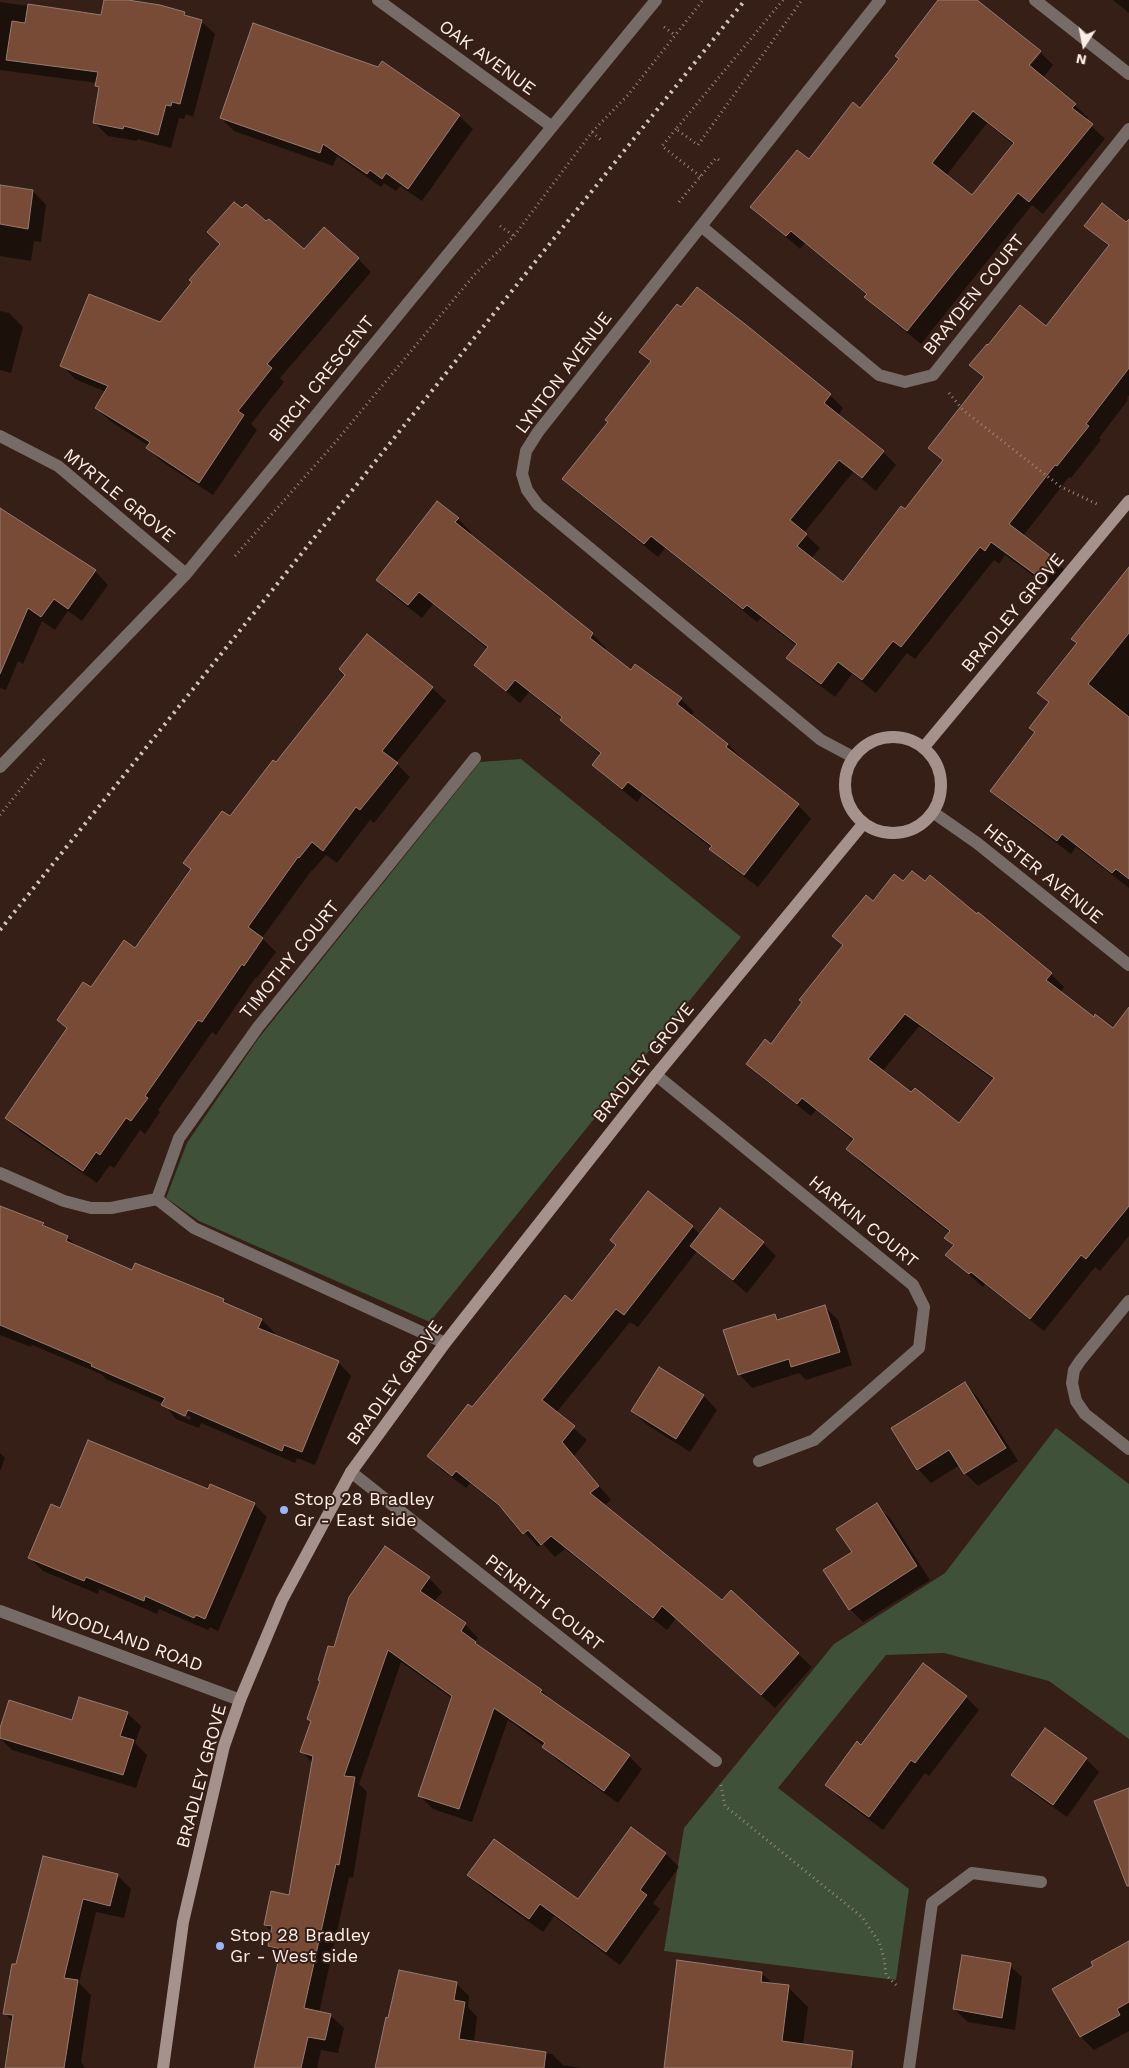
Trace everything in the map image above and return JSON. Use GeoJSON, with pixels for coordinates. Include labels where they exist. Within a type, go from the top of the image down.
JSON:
{"type":"FeatureCollection","features":[{"type":"Feature","properties":{"kind":"street","name":"OAK AVENUE"},"geometry":{"type":"LineString","coordinates":[[378,0],[551,126]]}},
{"type":"Feature","properties":{"kind":"street","name":"BIRCH CRESCENT"},"geometry":{"type":"LineString","coordinates":[[0,767],[186,574],[656,0]]}},
{"type":"Feature","properties":{"kind":"street","name":"LYNTON AVENUE"},"geometry":{"type":"LineString","coordinates":[[853,757],[821,740],[538,505],[527,490],[522,474],[526,451],[538,432],[880,0]]}},
{"type":"Feature","properties":{"kind":"street"},"geometry":{"type":"LineString","coordinates":[[1035,0],[1129,74]]}},
{"type":"Feature","properties":{"kind":"street","name":"BRAYDEN COURT"},"geometry":{"type":"LineString","coordinates":[[701,226],[879,375],[905,382],[933,375],[1129,129]]}},
{"type":"Feature","properties":{"kind":"street","name":"MYRTLE GROVE"},"geometry":{"type":"LineString","coordinates":[[0,436],[58,466],[186,574]]}},
{"type":"Feature","properties":{"kind":"street","name":"BRADLEY GROVE"},"geometry":{"type":"LineString","coordinates":[[924,747],[1129,501]]}},
{"type":"Feature","properties":{"kind":"street"},"geometry":{"type":"LineString","coordinates":[[902,737],[924,747],[936,762],[941,774],[942,794],[934,813],[920,827],[904,833],[884,833],[863,824],[850,808],[844,788],[846,773],[853,757],[864,746],[880,738],[902,737]]}},
{"type":"Feature","properties":{"kind":"street","name":"TIMOTHY COURT"},"geometry":{"type":"LineString","coordinates":[[157,1199],[179,1138],[258,1027],[475,758]]}},
{"type":"Feature","properties":{"kind":"street","name":"HESTER AVENUE"},"geometry":{"type":"LineString","coordinates":[[934,813],[977,843],[1129,965]]}},
{"type":"Feature","properties":{"kind":"street","name":"BRADLEY GROVE"},"geometry":{"type":"LineString","coordinates":[[163,2068],[183,1922],[224,1746],[240,1700],[282,1600],[351,1472],[445,1343],[656,1076],[863,824]]}},
{"type":"Feature","properties":{"kind":"street","name":"HARKIN COURT"},"geometry":{"type":"LineString","coordinates":[[656,1076],[913,1285],[924,1307],[919,1348],[814,1440],[759,1461]]}},
{"type":"Feature","properties":{"kind":"street"},"geometry":{"type":"LineString","coordinates":[[0,1173],[64,1201],[91,1208],[111,1208],[157,1199],[194,1228],[445,1343]]}},
{"type":"Feature","properties":{"kind":"street"},"geometry":{"type":"LineString","coordinates":[[1129,1301],[1080,1360],[1074,1370],[1072,1383],[1076,1401],[1085,1414],[1129,1449]]}},
{"type":"Feature","properties":{"kind":"street","name":"PENRITH COURT"},"geometry":{"type":"LineString","coordinates":[[351,1472],[716,1761]]}},
{"type":"Feature","properties":{"kind":"street","name":"WOODLAND ROAD"},"geometry":{"type":"LineString","coordinates":[[0,1611],[240,1700]]}},
{"type":"Feature","properties":{"kind":"street"},"geometry":{"type":"LineString","coordinates":[[909,2068],[932,1902],[972,1874],[1041,1882]]}},
{"type":"Feature","properties":{"kind":"path"},"geometry":{"type":"LineString","coordinates":[[232,560],[308,474],[475,274],[514,236],[592,132],[628,95],[703,0]]}},
{"type":"Feature","properties":{"kind":"path"},"geometry":{"type":"LineString","coordinates":[[701,177],[662,146],[783,0]]}},
{"type":"Feature","properties":{"kind":"path"},"geometry":{"type":"LineString","coordinates":[[676,129],[698,145],[802,0]]}},
{"type":"Feature","properties":{"kind":"path"},"geometry":{"type":"LineString","coordinates":[[592,132],[601,140]]}},
{"type":"Feature","properties":{"kind":"path"},"geometry":{"type":"LineString","coordinates":[[933,375],[963,410],[1061,487],[1081,495],[1117,516]]}},
{"type":"Feature","properties":{"kind":"path"},"geometry":{"type":"LineString","coordinates":[[0,814],[47,756]]}},
{"type":"Feature","properties":{"kind":"path"},"geometry":{"type":"LineString","coordinates":[[716,1761],[725,1806],[862,1917],[880,1942],[886,1975],[916,2008]]}},
{"type":"Feature","properties":{"kind":"green space"},"geometry":{"type":"Polygon","coordinates":[[[521,759],[741,937],[430,1322],[199,1221],[166,1198],[187,1143],[258,1039],[480,762],[521,759]]]}},
{"type":"Feature","properties":{"kind":"green space"},"geometry":{"type":"Polygon","coordinates":[[[1056,1428],[1129,1484],[1129,1739],[1049,1681],[944,1653],[886,1655],[778,1788],[909,1889],[896,1980],[664,1951],[684,1828],[834,1644],[945,1573],[1056,1428]]]}},
{"type":"Feature","properties":{"kind":"building"},"geometry":{"type":"Polygon","coordinates":[[[104,0],[128,0],[160,5],[185,12],[184,15],[202,20],[180,104],[172,102],[171,106],[166,105],[158,135],[124,126],[123,129],[93,123],[99,87],[95,86],[98,72],[6,60],[12,21],[25,23],[28,4],[101,15],[104,0]]]}},
{"type":"Feature","properties":{"kind":"building"},"geometry":{"type":"Polygon","coordinates":[[[938,0],[977,0],[1041,51],[1029,65],[1076,104],[1072,108],[1093,124],[1029,202],[1018,193],[907,331],[864,297],[867,294],[791,231],[786,236],[750,207],[797,150],[809,159],[853,102],[860,108],[899,59],[895,56],[938,0]],[[973,111],[932,163],[972,195],[1014,143],[973,111]]]}},
{"type":"Feature","properties":{"kind":"building"},"geometry":{"type":"Polygon","coordinates":[[[253,23],[378,67],[382,61],[460,115],[408,189],[386,173],[382,179],[370,170],[367,174],[323,144],[320,153],[220,118],[253,23]]]}},
{"type":"Feature","properties":{"kind":"building"},"geometry":{"type":"Polygon","coordinates":[[[0,185],[33,190],[28,229],[0,224],[0,185]]]}},
{"type":"Feature","properties":{"kind":"building"},"geometry":{"type":"Polygon","coordinates":[[[234,202],[242,208],[246,204],[266,221],[269,219],[304,249],[324,227],[359,258],[267,364],[272,368],[238,411],[244,415],[199,483],[146,448],[150,442],[95,408],[108,386],[60,366],[89,294],[160,322],[192,282],[189,280],[220,244],[207,232],[234,202]]]}},
{"type":"Feature","properties":{"kind":"building"},"geometry":{"type":"Polygon","coordinates":[[[1102,203],[1126,222],[1129,219],[1129,368],[1086,424],[1089,426],[1057,466],[1055,465],[1009,524],[1055,559],[1040,578],[991,542],[985,551],[980,547],[901,647],[893,641],[862,680],[838,662],[821,684],[786,658],[797,644],[747,605],[743,609],[651,536],[644,544],[562,479],[608,422],[605,420],[651,361],[639,352],[677,304],[681,307],[697,287],[831,394],[824,403],[884,451],[862,478],[839,460],[790,520],[807,534],[797,546],[843,582],[901,506],[905,509],[943,460],[928,448],[984,377],[969,365],[988,345],[1020,305],[1046,326],[1109,245],[1084,226],[1102,203]]]}},
{"type":"Feature","properties":{"kind":"building"},"geometry":{"type":"Polygon","coordinates":[[[437,501],[459,518],[455,522],[593,633],[590,638],[631,670],[635,664],[682,698],[677,704],[728,744],[726,747],[799,804],[744,875],[709,849],[712,846],[628,782],[622,789],[592,765],[601,753],[560,720],[562,717],[515,680],[506,691],[474,665],[488,647],[419,592],[408,605],[376,580],[437,501]]]}},
{"type":"Feature","properties":{"kind":"building"},"geometry":{"type":"Polygon","coordinates":[[[0,508],[96,570],[68,609],[54,599],[41,617],[28,608],[0,674],[0,508]]]}},
{"type":"Feature","properties":{"kind":"building"},"geometry":{"type":"Polygon","coordinates":[[[1129,567],[1129,633],[1088,684],[1129,717],[1129,879],[1116,869],[1112,873],[1062,834],[1057,841],[990,791],[1035,732],[1029,728],[1049,702],[1037,693],[1077,643],[1071,639],[1129,567]]]}},
{"type":"Feature","properties":{"kind":"building"},"geometry":{"type":"Polygon","coordinates":[[[367,634],[433,687],[382,751],[398,763],[360,810],[356,807],[323,851],[312,842],[298,857],[248,927],[263,938],[244,966],[242,964],[202,1022],[198,1020],[145,1096],[148,1098],[131,1121],[126,1118],[100,1155],[96,1152],[83,1171],[5,1118],[67,1028],[57,1020],[83,982],[91,987],[124,940],[135,948],[191,869],[183,863],[222,811],[230,816],[273,760],[276,762],[345,675],[339,669],[367,634]]]}},
{"type":"Feature","properties":{"kind":"building"},"geometry":{"type":"Polygon","coordinates":[[[912,871],[925,881],[930,875],[1052,973],[1046,980],[1094,1017],[1095,1014],[1113,1028],[1129,1007],[1129,1206],[1086,1259],[1081,1255],[1030,1319],[971,1272],[969,1274],[945,1255],[954,1245],[944,1238],[950,1231],[846,1149],[854,1139],[802,1098],[797,1104],[746,1064],[765,1039],[771,1044],[802,1002],[799,1000],[843,945],[832,936],[866,895],[873,901],[894,874],[903,881],[912,871]],[[905,1014],[868,1059],[911,1092],[915,1088],[959,1123],[994,1078],[905,1014]]]}},
{"type":"Feature","properties":{"kind":"building"},"geometry":{"type":"Polygon","coordinates":[[[648,1191],[693,1226],[624,1315],[616,1309],[542,1400],[575,1426],[562,1442],[599,1486],[590,1493],[722,1600],[731,1590],[799,1653],[761,1695],[662,1606],[653,1618],[551,1536],[541,1545],[528,1530],[523,1534],[499,1505],[456,1471],[452,1476],[427,1456],[468,1404],[472,1407],[565,1295],[572,1301],[616,1245],[610,1240],[648,1191]]]}},
{"type":"Feature","properties":{"kind":"building"},"geometry":{"type":"Polygon","coordinates":[[[0,1206],[44,1223],[42,1225],[68,1236],[66,1241],[132,1270],[135,1263],[224,1299],[223,1302],[262,1319],[258,1328],[339,1361],[302,1452],[284,1445],[282,1451],[188,1410],[185,1416],[161,1405],[165,1398],[91,1366],[92,1364],[0,1325],[0,1206]]]}},
{"type":"Feature","properties":{"kind":"building"},"geometry":{"type":"Polygon","coordinates":[[[720,1208],[764,1242],[733,1280],[690,1246],[720,1208]]]}},
{"type":"Feature","properties":{"kind":"building"},"geometry":{"type":"Polygon","coordinates":[[[825,1305],[840,1352],[791,1367],[789,1359],[738,1375],[723,1330],[775,1314],[777,1320],[825,1305]]]}},
{"type":"Feature","properties":{"kind":"building"},"geometry":{"type":"Polygon","coordinates":[[[659,1367],[704,1395],[676,1439],[631,1411],[659,1367]]]}},
{"type":"Feature","properties":{"kind":"building"},"geometry":{"type":"Polygon","coordinates":[[[965,1382],[1006,1448],[964,1474],[949,1450],[917,1470],[891,1428],[965,1382]]]}},
{"type":"Feature","properties":{"kind":"building"},"geometry":{"type":"Polygon","coordinates":[[[88,1440],[208,1489],[210,1484],[255,1503],[205,1619],[196,1615],[194,1618],[145,1596],[144,1601],[86,1577],[84,1581],[28,1558],[51,1504],[60,1508],[88,1440]]]}},
{"type":"Feature","properties":{"kind":"building"},"geometry":{"type":"Polygon","coordinates":[[[877,1503],[917,1566],[849,1610],[823,1570],[852,1552],[836,1529],[877,1503]]]}},
{"type":"Feature","properties":{"kind":"building"},"geometry":{"type":"Polygon","coordinates":[[[385,1546],[430,1577],[420,1591],[466,1623],[461,1631],[475,1643],[542,1690],[540,1692],[630,1755],[604,1791],[542,1747],[545,1743],[494,1708],[459,1809],[418,1796],[452,1696],[388,1650],[344,1776],[355,1777],[339,1865],[336,1864],[304,2008],[331,2014],[325,2040],[308,2037],[301,2068],[254,2068],[281,1949],[268,1946],[272,1926],[264,1925],[271,1891],[289,1895],[313,1756],[300,1752],[311,1721],[307,1719],[320,1681],[318,1680],[328,1646],[334,1647],[349,1597],[385,1546]]]}},
{"type":"Feature","properties":{"kind":"building"},"geometry":{"type":"Polygon","coordinates":[[[923,1663],[967,1696],[915,1763],[911,1760],[869,1817],[825,1785],[857,1741],[861,1745],[923,1663]]]}},
{"type":"Feature","properties":{"kind":"building"},"geometry":{"type":"Polygon","coordinates":[[[79,1697],[128,1712],[120,1736],[134,1740],[123,1775],[0,1738],[0,1728],[9,1700],[72,1720],[79,1697]]]}},
{"type":"Feature","properties":{"kind":"building"},"geometry":{"type":"Polygon","coordinates":[[[1045,1728],[1087,1758],[1053,1805],[1011,1775],[1045,1728]]]}},
{"type":"Feature","properties":{"kind":"building"},"geometry":{"type":"Polygon","coordinates":[[[1129,1788],[1129,1886],[1127,1886],[1094,1801],[1129,1788]]]}},
{"type":"Feature","properties":{"kind":"building"},"geometry":{"type":"Polygon","coordinates":[[[631,1827],[666,1853],[640,1890],[647,1895],[606,1952],[540,1904],[529,1919],[467,1875],[494,1839],[578,1899],[631,1827]]]}},
{"type":"Feature","properties":{"kind":"building"},"geometry":{"type":"Polygon","coordinates":[[[43,1856],[118,1874],[110,1906],[83,1899],[64,1978],[78,1980],[64,2068],[5,2068],[13,2015],[3,2014],[12,1964],[16,1964],[43,1856]]]}},
{"type":"Feature","properties":{"kind":"building"},"geometry":{"type":"Polygon","coordinates":[[[1129,1941],[1129,2002],[1117,2009],[1120,2015],[1080,2037],[1052,1989],[1093,1966],[1091,1962],[1129,1941]]]}},
{"type":"Feature","properties":{"kind":"building"},"geometry":{"type":"Polygon","coordinates":[[[962,1955],[1011,1963],[1002,2018],[953,2009],[962,1955]]]}},
{"type":"Feature","properties":{"kind":"building"},"geometry":{"type":"Polygon","coordinates":[[[677,1960],[762,1972],[761,1982],[789,1985],[782,2041],[853,2051],[851,2068],[664,2068],[677,1960]]]}},
{"type":"Feature","properties":{"kind":"building"},"geometry":{"type":"Polygon","coordinates":[[[399,1970],[457,1982],[454,2000],[465,2002],[459,2039],[546,2052],[544,2068],[375,2068],[399,1970]]]}},
{"type":"Feature","properties":{"kind":"railway"},"geometry":{"type":"LineString","coordinates":[[0,930],[745,0]]}},
{"type":"Feature","properties":{"kind":"place","name":"Stop 28 Bradley Gr - East side"},"geometry":{"type":"Point","coordinates":[284,1510]}},
{"type":"Feature","properties":{"kind":"place","name":"Stop 28 Bradley Gr - West side"},"geometry":{"type":"Point","coordinates":[220,1946]}}]}
